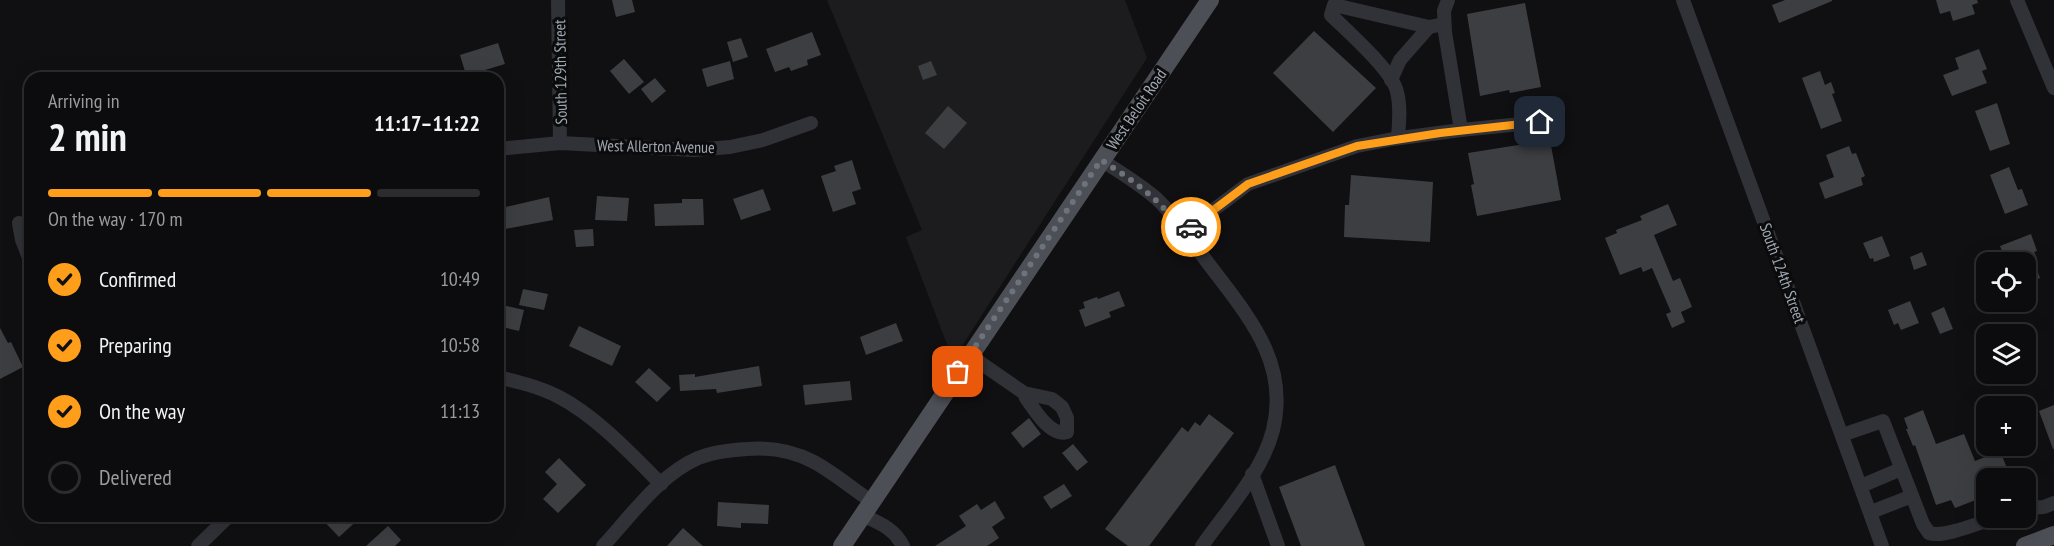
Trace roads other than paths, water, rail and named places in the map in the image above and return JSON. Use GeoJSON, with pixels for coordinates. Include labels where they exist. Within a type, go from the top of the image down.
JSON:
{"type":"FeatureCollection","features":[{"type":"Feature","properties":{"kind":"main road","name":"West Beloit Road"},"geometry":{"type":"LineString","coordinates":[[842,546],[1210,0]]}},
{"type":"Feature","properties":{"kind":"main road"},"geometry":{"type":"LineString","coordinates":[[2030,545],[2054,535]]}},
{"type":"Feature","properties":{"kind":"street","name":"South 129th Street"},"geometry":{"type":"LineString","coordinates":[[558,0],[560,143]]}},
{"type":"Feature","properties":{"kind":"street"},"geometry":{"type":"LineString","coordinates":[[1448,0],[1444,12],[1444,24],[1461,130]]}},
{"type":"Feature","properties":{"kind":"street","name":"South 124th Street"},"geometry":{"type":"LineString","coordinates":[[1683,0],[1882,546]]}},
{"type":"Feature","properties":{"kind":"street"},"geometry":{"type":"LineString","coordinates":[[2018,0],[2054,88]]}},
{"type":"Feature","properties":{"kind":"street"},"geometry":{"type":"LineString","coordinates":[[1398,138],[1400,111],[1397,89],[1380,65],[1331,15],[1334,5],[1429,27],[1444,24]]}},
{"type":"Feature","properties":{"kind":"street"},"geometry":{"type":"LineString","coordinates":[[1391,80],[1400,60],[1429,27]]}},
{"type":"Feature","properties":{"kind":"street"},"geometry":{"type":"LineString","coordinates":[[1184,232],[1248,184],[1357,146],[1398,138],[1540,122]]}},
{"type":"Feature","properties":{"kind":"street","name":"West Allerton Avenue"},"geometry":{"type":"LineString","coordinates":[[504,148],[560,143],[694,150],[730,147],[763,140],[811,123]]}},
{"type":"Feature","properties":{"kind":"street"},"geometry":{"type":"LineString","coordinates":[[1101,160],[1157,199],[1250,319],[1266,347],[1272,367],[1276,389],[1273,431],[1252,474],[1202,546]]}},
{"type":"Feature","properties":{"kind":"street"},"geometry":{"type":"LineString","coordinates":[[19,223],[24,245]]}},
{"type":"Feature","properties":{"kind":"street"},"geometry":{"type":"LineString","coordinates":[[969,355],[1024,393]]}},
{"type":"Feature","properties":{"kind":"street"},"geometry":{"type":"LineString","coordinates":[[504,378],[520,382],[562,399],[596,423],[661,484]]}},
{"type":"Feature","properties":{"kind":"street"},"geometry":{"type":"LineString","coordinates":[[1842,435],[1883,422],[1923,524],[1929,533],[1935,535],[1976,523]]}},
{"type":"Feature","properties":{"kind":"street"},"geometry":{"type":"LineString","coordinates":[[603,546],[669,476],[699,458],[725,450],[761,448],[789,452],[815,463],[891,529],[903,546]]}},
{"type":"Feature","properties":{"kind":"street"},"geometry":{"type":"LineString","coordinates":[[1861,486],[1901,469]]}},
{"type":"Feature","properties":{"kind":"street"},"geometry":{"type":"LineString","coordinates":[[1252,474],[1278,546]]}},
{"type":"Feature","properties":{"kind":"street"},"geometry":{"type":"LineString","coordinates":[[1871,512],[1912,496]]}},
{"type":"Feature","properties":{"kind":"street"},"geometry":{"type":"LineString","coordinates":[[198,546],[218,522]]}}]}
